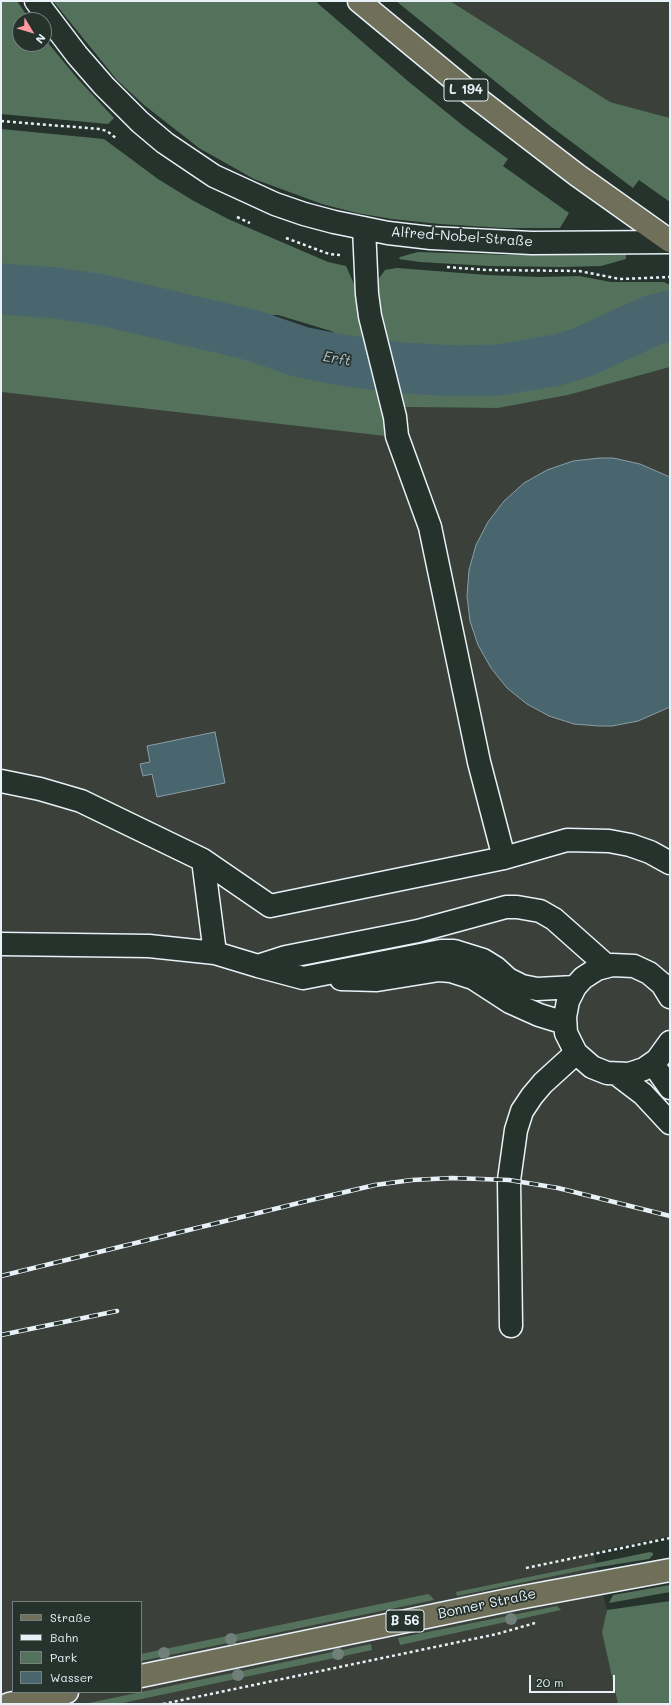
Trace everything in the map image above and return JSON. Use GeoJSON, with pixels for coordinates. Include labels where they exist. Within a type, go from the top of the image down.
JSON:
{"type":"FeatureCollection","features":[{"type":"Feature","properties":{"kind":"main road","name":"L 194"},"geometry":{"type":"LineString","coordinates":[[359,1],[469,92],[577,175],[670,241]]}},
{"type":"Feature","properties":{"kind":"main road","name":"Bonner Straße"},"geometry":{"type":"LineString","coordinates":[[142,1676],[518,1598],[670,1570]]}},
{"type":"Feature","properties":{"kind":"main road"},"geometry":{"type":"LineString","coordinates":[[9,1704],[61,1693]]}},
{"type":"Feature","properties":{"kind":"street","name":"Alfred-Nobel-Straße"},"geometry":{"type":"LineString","coordinates":[[36,1],[77,56],[140,122],[165,143],[214,176],[275,204],[304,214],[364,228],[412,236],[475,241],[594,243],[670,241]]}},
{"type":"Feature","properties":{"kind":"street"},"geometry":{"type":"LineString","coordinates":[[364,228],[367,294],[370,316],[395,417],[397,436],[430,526],[479,762],[504,858]]}},
{"type":"Feature","properties":{"kind":"street"},"geometry":{"type":"LineString","coordinates":[[1,781],[81,801],[203,860],[270,906],[504,858],[566,840],[589,839],[630,845],[650,852],[670,862]]}},
{"type":"Feature","properties":{"kind":"street"},"geometry":{"type":"LineString","coordinates":[[203,860],[215,953]]}},
{"type":"Feature","properties":{"kind":"street"},"geometry":{"type":"LineString","coordinates":[[258,966],[286,957],[418,932],[506,907],[517,907],[540,912],[554,919],[607,966]]}},
{"type":"Feature","properties":{"kind":"street"},"geometry":{"type":"LineString","coordinates":[[1,944],[150,946],[215,953],[303,978],[377,980],[439,970],[451,971],[473,978],[510,1002],[539,1015],[565,1023]]}},
{"type":"Feature","properties":{"kind":"street"},"geometry":{"type":"LineString","coordinates":[[303,978],[440,951],[454,951],[482,960],[496,968],[508,979],[522,986],[537,989],[575,987]]}},
{"type":"Feature","properties":{"kind":"street"},"geometry":{"type":"LineString","coordinates":[[670,997],[665,988],[664,974],[650,973],[634,966],[607,966],[597,969],[587,975],[575,987],[566,1006],[565,1023],[568,1039],[576,1053],[592,1068],[618,1075],[634,1073],[653,1064],[661,1056],[670,1042]]}},
{"type":"Feature","properties":{"kind":"street"},"geometry":{"type":"LineString","coordinates":[[512,1326],[509,1180],[516,1130],[522,1111],[532,1096],[576,1053]]}},
{"type":"Feature","properties":{"kind":"street"},"geometry":{"type":"LineString","coordinates":[[653,1064],[670,1088]]}},
{"type":"Feature","properties":{"kind":"street"},"geometry":{"type":"LineString","coordinates":[[618,1075],[643,1094],[663,1113],[670,1123]]}},
{"type":"Feature","properties":{"kind":"path"},"geometry":{"type":"LineString","coordinates":[[163,1704],[497,1634],[537,1622]]}},
{"type":"Feature","properties":{"kind":"shaded area"},"geometry":{"type":"Polygon","coordinates":[[[450,1],[670,1],[670,118],[610,102],[450,1]]]}},
{"type":"Feature","properties":{"kind":"shaded area"},"geometry":{"type":"Polygon","coordinates":[[[670,367],[670,1536],[593,1552],[607,1610],[602,1632],[618,1704],[1,1704],[1,392],[385,436],[409,435],[402,407],[498,408],[568,395],[670,367]]]}},
{"type":"Feature","properties":{"kind":"green space"},"geometry":{"type":"Polygon","coordinates":[[[1,1],[17,1],[25,12],[12,12],[12,52],[52,52],[52,48],[77,78],[114,118],[108,124],[1,114],[1,1]]]}},
{"type":"Feature","properties":{"kind":"green space"},"geometry":{"type":"Polygon","coordinates":[[[53,1],[315,1],[409,82],[466,128],[508,159],[503,166],[569,213],[560,228],[504,228],[392,219],[357,213],[322,204],[254,179],[199,148],[144,105],[117,80],[53,1]]]}},
{"type":"Feature","properties":{"kind":"green space"},"geometry":{"type":"Polygon","coordinates":[[[396,1],[450,1],[610,102],[670,118],[670,202],[639,180],[633,188],[549,125],[396,1]]]}},
{"type":"Feature","properties":{"kind":"green space"},"geometry":{"type":"Polygon","coordinates":[[[1,129],[104,139],[158,179],[192,200],[228,219],[328,262],[346,266],[358,293],[356,293],[370,353],[331,331],[278,315],[224,315],[81,282],[1,274],[1,129]]]}},
{"type":"Feature","properties":{"kind":"green space"},"geometry":{"type":"Polygon","coordinates":[[[418,252],[509,255],[626,255],[626,259],[601,266],[561,267],[489,266],[420,262],[399,259],[400,257],[418,252]]]}},
{"type":"Feature","properties":{"kind":"green space"},"geometry":{"type":"Polygon","coordinates":[[[397,268],[487,275],[541,277],[579,276],[611,282],[664,282],[670,285],[670,305],[637,313],[621,323],[577,344],[559,351],[536,356],[512,360],[458,364],[390,357],[375,288],[377,281],[385,270],[397,268]]]}},
{"type":"Feature","properties":{"kind":"green space"},"geometry":{"type":"Polygon","coordinates":[[[49,303],[100,311],[293,359],[337,374],[376,376],[387,428],[385,436],[1,392],[1,304],[49,303]]]}},
{"type":"Feature","properties":{"kind":"green space"},"geometry":{"type":"Polygon","coordinates":[[[670,328],[670,367],[568,395],[498,408],[402,407],[395,376],[472,381],[542,373],[589,360],[670,328]]]}},
{"type":"Feature","properties":{"kind":"green space"},"geometry":{"type":"Polygon","coordinates":[[[650,1552],[653,1553],[653,1555],[649,1559],[593,1568],[457,1596],[456,1592],[650,1552]]]}},
{"type":"Feature","properties":{"kind":"green space"},"geometry":{"type":"Polygon","coordinates":[[[670,1585],[670,1592],[609,1603],[613,1595],[670,1585]]]}},
{"type":"Feature","properties":{"kind":"green space"},"geometry":{"type":"Polygon","coordinates":[[[428,1594],[434,1600],[142,1661],[142,1654],[428,1594]]]}},
{"type":"Feature","properties":{"kind":"green space"},"geometry":{"type":"Polygon","coordinates":[[[670,1601],[670,1704],[618,1704],[602,1632],[607,1610],[670,1601]]]}},
{"type":"Feature","properties":{"kind":"green space"},"geometry":{"type":"Polygon","coordinates":[[[557,1606],[561,1610],[400,1645],[398,1638],[557,1606]]]}},
{"type":"Feature","properties":{"kind":"green space"},"geometry":{"type":"Polygon","coordinates":[[[371,1644],[372,1650],[118,1704],[84,1704],[371,1644]]]}},
{"type":"Feature","properties":{"kind":"water"},"geometry":{"type":"Polygon","coordinates":[[[613,458],[640,464],[670,477],[670,707],[638,721],[612,726],[574,724],[549,716],[527,704],[507,688],[491,668],[478,645],[470,621],[467,596],[469,570],[476,545],[488,522],[504,501],[524,483],[547,470],[573,461],[613,458]]]}},
{"type":"Feature","properties":{"kind":"water"},"geometry":{"type":"Polygon","coordinates":[[[215,732],[225,783],[157,797],[152,774],[143,776],[140,764],[150,762],[147,746],[215,732]]]}},
{"type":"Feature","properties":{"kind":"waterway","name":"Erft"},"geometry":{"type":"LineString","coordinates":[[1,289],[56,293],[102,300],[251,335],[301,352],[341,360],[402,368],[456,371],[498,370],[557,360],[583,352],[653,320],[670,316]]}},
{"type":"Feature","properties":{"kind":"railway"},"geometry":{"type":"LineString","coordinates":[[1,1276],[375,1185],[412,1180],[452,1178],[509,1180],[558,1188],[670,1216]]}},
{"type":"Feature","properties":{"kind":"railway"},"geometry":{"type":"LineString","coordinates":[[1,1335],[117,1311]]}}]}
